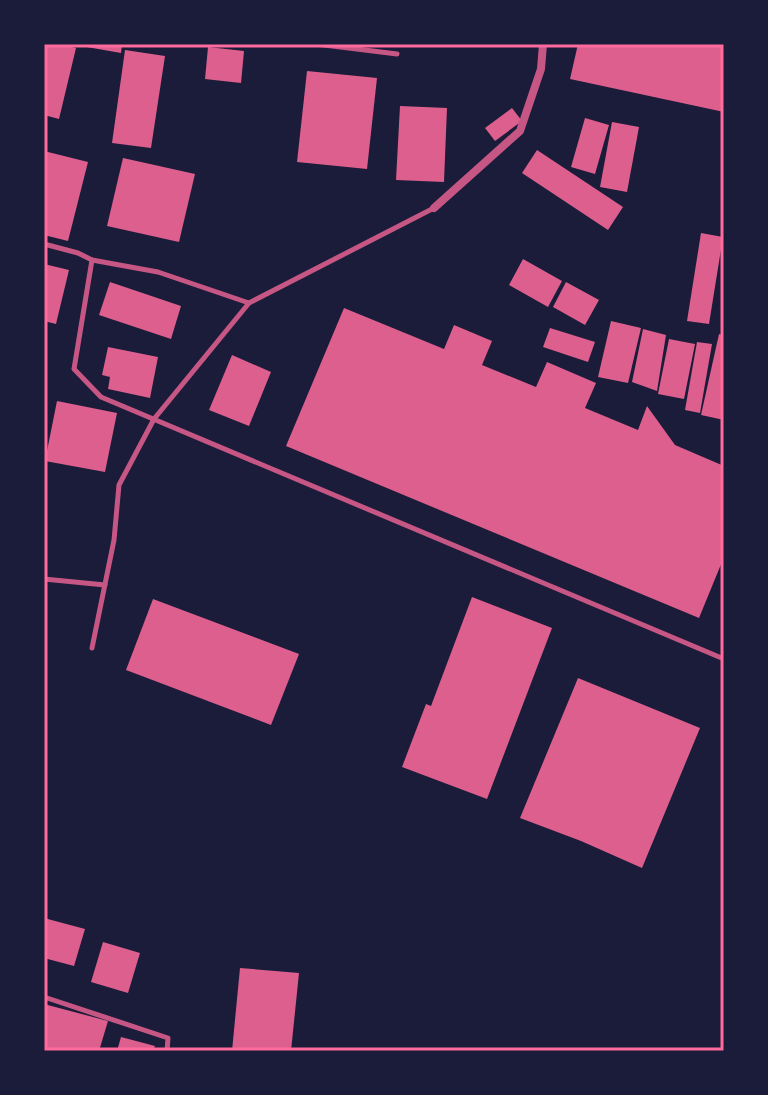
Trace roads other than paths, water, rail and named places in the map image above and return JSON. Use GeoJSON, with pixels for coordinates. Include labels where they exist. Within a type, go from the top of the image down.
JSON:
{"type":"FeatureCollection","features":[{"type":"Feature","properties":{"kind":"street"},"geometry":{"type":"LineString","coordinates":[[434,208],[520,131],[541,69],[543,44]]}},
{"type":"Feature","properties":{"kind":"lane"},"geometry":{"type":"LineString","coordinates":[[316,44],[397,54]]}},
{"type":"Feature","properties":{"kind":"lane"},"geometry":{"type":"LineString","coordinates":[[92,648],[114,540],[119,485],[154,419],[249,303],[434,208]]}},
{"type":"Feature","properties":{"kind":"lane"},"geometry":{"type":"LineString","coordinates":[[44,244],[92,260],[158,272],[249,303]]}},
{"type":"Feature","properties":{"kind":"lane"},"geometry":{"type":"LineString","coordinates":[[92,260],[74,369],[101,397],[724,659]]}},
{"type":"Feature","properties":{"kind":"lane"},"geometry":{"type":"LineString","coordinates":[[44,579],[105,585]]}},
{"type":"Feature","properties":{"kind":"lane"},"geometry":{"type":"LineString","coordinates":[[44,997],[168,1038],[167,1051]]}}]}
